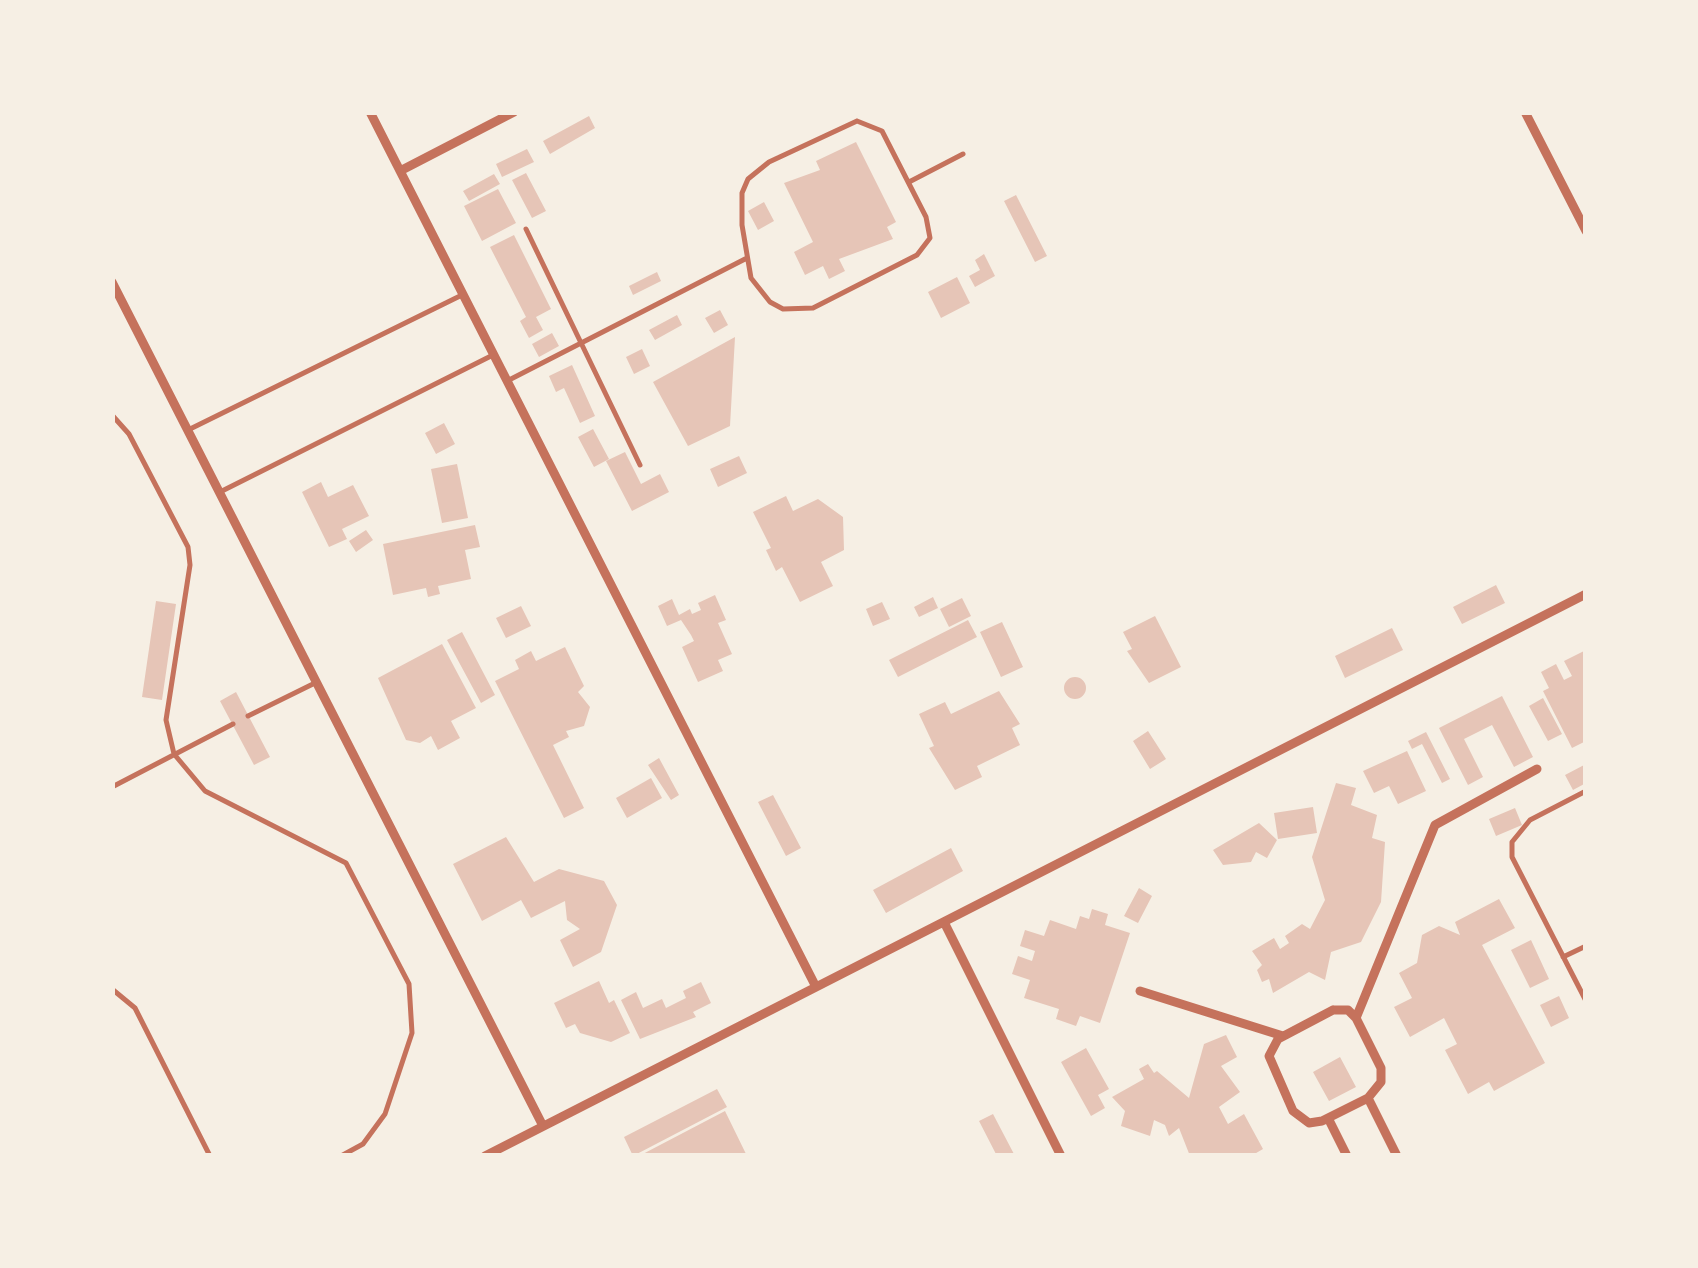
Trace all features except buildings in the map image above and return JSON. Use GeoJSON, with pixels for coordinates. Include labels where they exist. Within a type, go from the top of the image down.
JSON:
{"type":"FeatureCollection","features":[{"type":"Feature","properties":{"kind":"street"},"geometry":{"type":"LineString","coordinates":[[370,112],[815,984]]}},
{"type":"Feature","properties":{"kind":"street"},"geometry":{"type":"LineString","coordinates":[[400,171],[514,112]]}},
{"type":"Feature","properties":{"kind":"street"},"geometry":{"type":"LineString","coordinates":[[1525,112],[1586,231]]}},
{"type":"Feature","properties":{"kind":"street"},"geometry":{"type":"LineString","coordinates":[[112,282],[543,1126]]}},
{"type":"Feature","properties":{"kind":"street"},"geometry":{"type":"LineString","coordinates":[[485,1156],[815,984],[1586,594]]}},
{"type":"Feature","properties":{"kind":"street"},"geometry":{"type":"LineString","coordinates":[[1356,1018],[1435,825],[1537,768]]}},
{"type":"Feature","properties":{"kind":"street"},"geometry":{"type":"LineString","coordinates":[[944,922],[1061,1156]]}},
{"type":"Feature","properties":{"kind":"street"},"geometry":{"type":"LineString","coordinates":[[1140,992],[1283,1036]]}},
{"type":"Feature","properties":{"kind":"street"},"geometry":{"type":"LineString","coordinates":[[1333,1010],[1348,1010],[1356,1018],[1382,1075],[1378,1088],[1368,1098],[1309,1123],[1293,1111],[1270,1062],[1274,1044],[1283,1036],[1333,1010]]}},
{"type":"Feature","properties":{"kind":"street"},"geometry":{"type":"LineString","coordinates":[[1368,1098],[1397,1156]]}},
{"type":"Feature","properties":{"kind":"street"},"geometry":{"type":"LineString","coordinates":[[1328,1118],[1347,1156]]}},
{"type":"Feature","properties":{"kind":"lane"},"geometry":{"type":"LineString","coordinates":[[866,122],[882,132],[930,227],[925,248],[813,308],[798,311],[770,302],[751,278],[747,258],[741,208],[748,180],[769,162],[848,123],[866,122]]}},
{"type":"Feature","properties":{"kind":"lane"},"geometry":{"type":"LineString","coordinates":[[909,182],[963,154]]}},
{"type":"Feature","properties":{"kind":"lane"},"geometry":{"type":"LineString","coordinates":[[526,230],[640,465]]}},
{"type":"Feature","properties":{"kind":"lane"},"geometry":{"type":"LineString","coordinates":[[507,382],[747,258]]}},
{"type":"Feature","properties":{"kind":"lane"},"geometry":{"type":"LineString","coordinates":[[188,430],[462,295]]}},
{"type":"Feature","properties":{"kind":"lane"},"geometry":{"type":"LineString","coordinates":[[220,492],[493,355]]}},
{"type":"Feature","properties":{"kind":"lane"},"geometry":{"type":"LineString","coordinates":[[112,415],[129,434],[188,548],[190,566],[166,720],[174,754],[206,792],[346,863],[409,984],[412,1033],[385,1114],[363,1144],[341,1156]]}},
{"type":"Feature","properties":{"kind":"lane"},"geometry":{"type":"LineString","coordinates":[[248,716],[317,682]]}},
{"type":"Feature","properties":{"kind":"lane"},"geometry":{"type":"LineString","coordinates":[[112,787],[232,724]]}},
{"type":"Feature","properties":{"kind":"lane"},"geometry":{"type":"LineString","coordinates":[[1586,791],[1530,820],[1512,842],[1512,858],[1586,1001]]}},
{"type":"Feature","properties":{"kind":"lane"},"geometry":{"type":"LineString","coordinates":[[1563,957],[1586,946]]}},
{"type":"Feature","properties":{"kind":"lane"},"geometry":{"type":"LineString","coordinates":[[112,990],[136,1008],[210,1156]]}}]}
